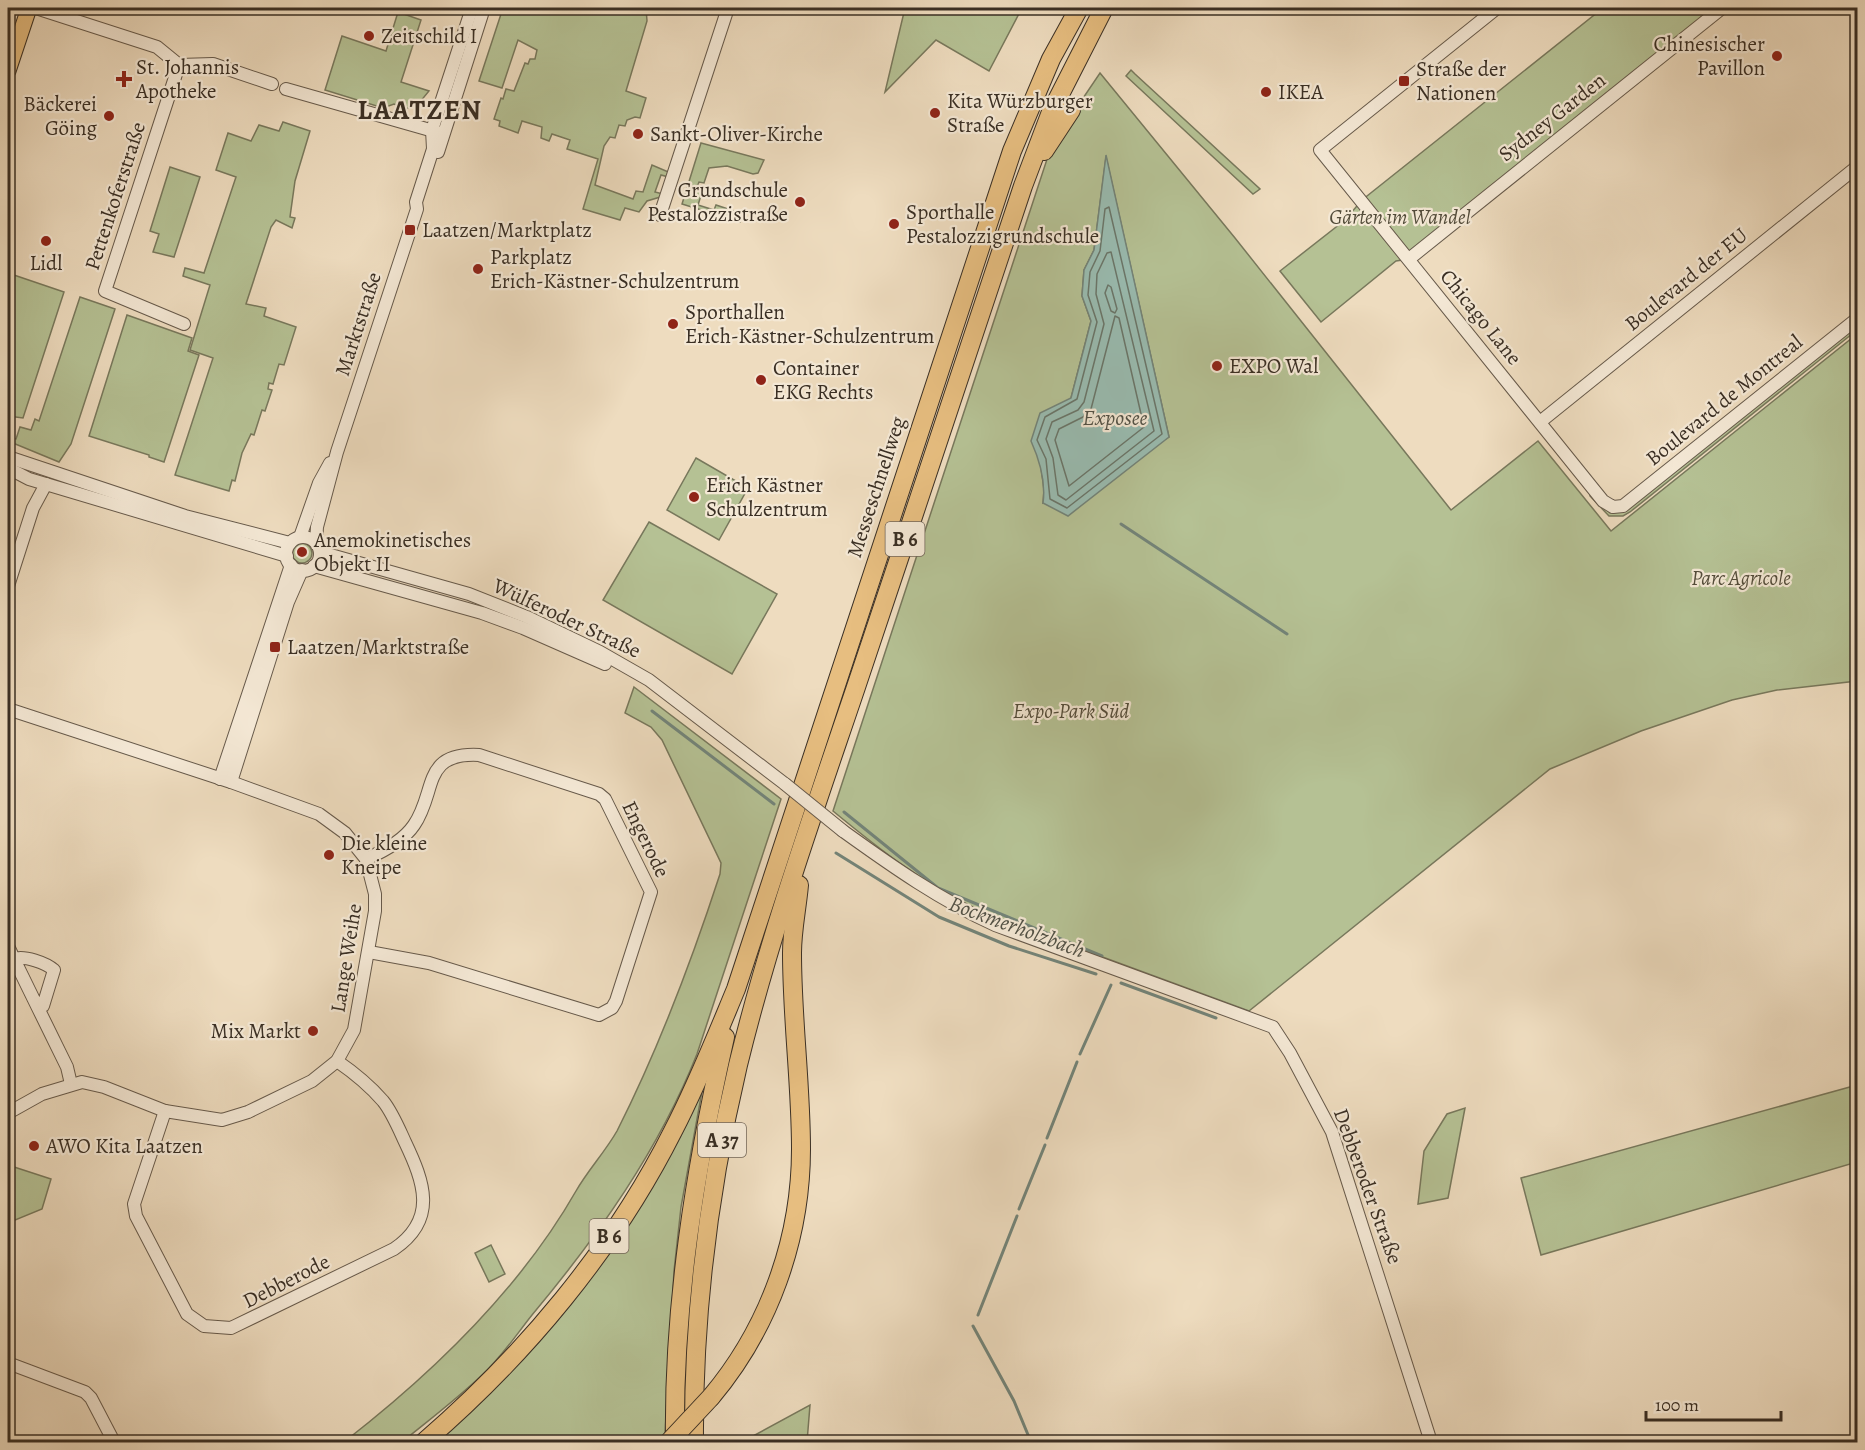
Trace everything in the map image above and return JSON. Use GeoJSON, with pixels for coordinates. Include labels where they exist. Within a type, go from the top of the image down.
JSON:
{"type":"FeatureCollection","features":[{"type":"Feature","properties":{"kind":"highway","name":"Messeschnellweg"},"geometry":{"type":"LineString","coordinates":[[736,989],[1012,151],[1051,59],[1079,8]]}},
{"type":"Feature","properties":{"kind":"highway","name":"Messeschnellweg"},"geometry":{"type":"LineString","coordinates":[[803,847],[1023,186],[1051,112],[1104,8]]}},
{"type":"Feature","properties":{"kind":"highway"},"geometry":{"type":"LineString","coordinates":[[1023,186],[1071,110]]}},
{"type":"Feature","properties":{"kind":"highway","name":"B 6"},"geometry":{"type":"LineString","coordinates":[[669,1443],[729,1376],[765,1312],[785,1260],[797,1201],[801,1150],[793,1016],[792,950],[803,847]]}},
{"type":"Feature","properties":{"kind":"highway","name":"A 37"},"geometry":{"type":"LineString","coordinates":[[694,1443],[702,1279],[725,1127],[758,991],[803,847]]}},
{"type":"Feature","properties":{"kind":"highway","name":"B 6"},"geometry":{"type":"LineString","coordinates":[[424,1443],[482,1390],[518,1352],[567,1294],[612,1233],[672,1133],[736,989]]}},
{"type":"Feature","properties":{"kind":"highway","name":"A 37"},"geometry":{"type":"LineString","coordinates":[[675,1443],[680,1322],[692,1207],[706,1126],[736,989]]}},
{"type":"Feature","properties":{"kind":"main road"},"geometry":{"type":"LineString","coordinates":[[8,71],[29,8]]}},
{"type":"Feature","properties":{"kind":"street"},"geometry":{"type":"LineString","coordinates":[[36,8],[157,47],[179,65],[213,64],[272,84]]}},
{"type":"Feature","properties":{"kind":"street","name":"Marktstraße"},"geometry":{"type":"LineString","coordinates":[[314,566],[318,547],[316,527],[337,452],[417,209],[424,203],[437,163],[437,132],[472,8]]}},
{"type":"Feature","properties":{"kind":"street","name":"Marktstraße"},"geometry":{"type":"LineString","coordinates":[[437,132],[484,8]]}},
{"type":"Feature","properties":{"kind":"street"},"geometry":{"type":"LineString","coordinates":[[660,215],[728,8]]}},
{"type":"Feature","properties":{"kind":"street","name":"Chicago Lane"},"geometry":{"type":"LineString","coordinates":[[1497,8],[1320,150],[1603,501],[1613,507]]}},
{"type":"Feature","properties":{"kind":"street","name":"Sydney Garden"},"geometry":{"type":"LineString","coordinates":[[1409,259],[1722,8]]}},
{"type":"Feature","properties":{"kind":"street","name":"Pettenkoferstraße"},"geometry":{"type":"LineString","coordinates":[[179,65],[105,291],[184,324]]}},
{"type":"Feature","properties":{"kind":"street"},"geometry":{"type":"LineString","coordinates":[[286,89],[437,132]]}},
{"type":"Feature","properties":{"kind":"street","name":"Boulevard der EU"},"geometry":{"type":"LineString","coordinates":[[1540,422],[1857,166]]}},
{"type":"Feature","properties":{"kind":"street","name":"Boulevard de Montreal"},"geometry":{"type":"LineString","coordinates":[[1613,507],[1623,506],[1857,318]]}},
{"type":"Feature","properties":{"kind":"street","name":"Marktstraße"},"geometry":{"type":"LineString","coordinates":[[226,780],[288,602],[294,554],[319,483],[337,452]]}},
{"type":"Feature","properties":{"kind":"street"},"geometry":{"type":"LineString","coordinates":[[8,457],[294,554],[314,566]]}},
{"type":"Feature","properties":{"kind":"street"},"geometry":{"type":"LineString","coordinates":[[8,468],[46,484],[294,554]]}},
{"type":"Feature","properties":{"kind":"street"},"geometry":{"type":"LineString","coordinates":[[8,586],[33,508],[46,484]]}},
{"type":"Feature","properties":{"kind":"street","name":"Wülferoder Straße"},"geometry":{"type":"LineString","coordinates":[[294,554],[309,538],[318,547],[443,585],[537,628],[645,686],[655,686],[843,831]]}},
{"type":"Feature","properties":{"kind":"street","name":"Wülferoder Straße"},"geometry":{"type":"LineString","coordinates":[[314,566],[537,628]]}},
{"type":"Feature","properties":{"kind":"street","name":"Lange Weihe"},"geometry":{"type":"LineString","coordinates":[[8,709],[226,780],[319,814],[345,833],[366,859],[375,894],[369,952],[354,1030],[337,1061],[312,1081],[236,1117],[205,1119],[165,1111],[104,1087],[82,1082],[42,1094],[8,1113]]}},
{"type":"Feature","properties":{"kind":"street","name":"Engerode"},"geometry":{"type":"LineString","coordinates":[[366,859],[401,838],[414,825],[431,778],[441,764],[458,756],[479,755],[599,794],[605,799],[651,892],[616,1002],[612,1008],[598,1015],[429,963],[369,952]]}},
{"type":"Feature","properties":{"kind":"street","name":"Debberoder Straße"},"geometry":{"type":"LineString","coordinates":[[843,831],[916,884],[952,906],[1006,929],[1273,1027],[1290,1053],[1332,1132],[1431,1443]]}},
{"type":"Feature","properties":{"kind":"street"},"geometry":{"type":"LineString","coordinates":[[8,946],[67,1066],[71,1084]]}},
{"type":"Feature","properties":{"kind":"street"},"geometry":{"type":"LineString","coordinates":[[14,959],[20,957],[54,970],[43,1006],[38,1008]]}},
{"type":"Feature","properties":{"kind":"street","name":"Debberode"},"geometry":{"type":"LineString","coordinates":[[165,1111],[134,1204],[136,1216],[187,1314],[204,1326],[231,1328],[394,1249],[409,1236],[421,1215],[424,1187],[383,1101],[337,1061]]}},
{"type":"Feature","properties":{"kind":"street"},"geometry":{"type":"LineString","coordinates":[[8,1363],[85,1392],[91,1398],[114,1443]]}},
{"type":"Feature","properties":{"kind":"green space"},"geometry":{"type":"Polygon","coordinates":[[[503,8],[531,8],[545,12],[550,8],[646,8],[647,21],[626,91],[646,98],[640,118],[627,120],[625,126],[619,125],[615,138],[610,137],[604,146],[595,185],[633,199],[636,191],[643,192],[652,165],[673,174],[672,178],[661,175],[655,192],[667,195],[647,201],[639,212],[625,208],[620,220],[583,209],[598,159],[567,149],[570,140],[552,134],[549,141],[541,138],[542,127],[522,121],[518,133],[499,126],[500,121],[494,119],[501,98],[503,99],[506,89],[514,91],[525,63],[528,64],[530,59],[535,59],[537,50],[518,40],[502,88],[479,81],[503,8]]]}},
{"type":"Feature","properties":{"kind":"green space"},"geometry":{"type":"Polygon","coordinates":[[[905,8],[1022,8],[989,71],[936,40],[885,92],[905,8]]]}},
{"type":"Feature","properties":{"kind":"green space","name":"Gärten im Wandel"},"geometry":{"type":"Polygon","coordinates":[[[1603,8],[1722,8],[1409,259],[1396,261],[1321,322],[1280,271],[1345,220],[1362,200],[1603,8]]]}},
{"type":"Feature","properties":{"kind":"green space"},"geometry":{"type":"Polygon","coordinates":[[[398,12],[421,20],[401,82],[429,91],[420,102],[406,109],[394,104],[383,108],[325,90],[342,36],[386,51],[398,12]]]}},
{"type":"Feature","properties":{"kind":"green space"},"geometry":{"type":"Polygon","coordinates":[[[1131,70],[1260,189],[1253,194],[1126,76],[1131,70]]]}},
{"type":"Feature","properties":{"kind":"green space","name":"Expo-Park Süd"},"geometry":{"type":"Polygon","coordinates":[[[1100,73],[1235,238],[1451,510],[1538,441],[1611,531],[1857,334],[1857,681],[1777,690],[1732,700],[1641,731],[1550,769],[1249,1011],[978,911],[921,878],[833,811],[1052,144],[1100,73]],[[1106,157],[1094,250],[1084,270],[1082,296],[1091,321],[1071,398],[1040,460],[1044,490],[1043,503],[1169,437],[1106,157]]]}},
{"type":"Feature","properties":{"kind":"green space"},"geometry":{"type":"Polygon","coordinates":[[[283,122],[310,131],[295,181],[290,217],[295,218],[292,228],[276,220],[271,227],[246,304],[266,308],[264,316],[296,327],[284,365],[279,364],[273,384],[269,383],[268,389],[272,390],[265,411],[262,410],[254,435],[251,434],[242,453],[235,481],[232,480],[229,491],[175,475],[213,358],[190,350],[210,285],[183,276],[185,268],[204,273],[236,177],[216,170],[228,133],[251,141],[259,125],[279,131],[283,122]]]}},
{"type":"Feature","properties":{"kind":"green space"},"geometry":{"type":"Polygon","coordinates":[[[701,143],[764,160],[758,173],[753,174],[727,166],[709,168],[704,183],[699,182],[697,187],[703,189],[698,205],[714,210],[716,205],[743,214],[740,222],[682,204],[701,143]]]}},
{"type":"Feature","properties":{"kind":"green space"},"geometry":{"type":"Polygon","coordinates":[[[170,167],[200,177],[174,257],[153,252],[159,234],[150,231],[170,167]]]}},
{"type":"Feature","properties":{"kind":"green space"},"geometry":{"type":"Polygon","coordinates":[[[8,273],[64,292],[23,418],[8,416],[8,273]]]}},
{"type":"Feature","properties":{"kind":"green space"},"geometry":{"type":"Polygon","coordinates":[[[80,297],[115,309],[71,444],[59,462],[8,441],[8,431],[12,433],[11,438],[16,439],[20,427],[31,430],[35,419],[39,421],[80,297]]]}},
{"type":"Feature","properties":{"kind":"green space"},"geometry":{"type":"Polygon","coordinates":[[[127,315],[192,338],[188,351],[199,355],[164,462],[89,436],[127,315]]]}},
{"type":"Feature","properties":{"kind":"green space"},"geometry":{"type":"Polygon","coordinates":[[[1857,325],[1857,330],[1630,512],[1623,516],[1609,516],[1590,496],[1593,494],[1610,513],[1625,511],[1857,325]]]}},
{"type":"Feature","properties":{"kind":"green space"},"geometry":{"type":"Polygon","coordinates":[[[696,458],[748,488],[719,540],[667,510],[696,458]]]}},
{"type":"Feature","properties":{"kind":"green space"},"geometry":{"type":"Polygon","coordinates":[[[649,522],[777,594],[732,674],[603,600],[649,522]]]}},
{"type":"Feature","properties":{"kind":"green space"},"geometry":{"type":"Polygon","coordinates":[[[302,543],[309,546],[312,553],[309,560],[302,563],[295,560],[292,553],[295,546],[302,543]]]}},
{"type":"Feature","properties":{"kind":"green space"},"geometry":{"type":"Polygon","coordinates":[[[634,687],[781,799],[697,1054],[682,1090],[625,1191],[580,1254],[496,1361],[463,1392],[402,1442],[344,1442],[442,1358],[529,1262],[617,1131],[647,1068],[686,973],[720,874],[721,863],[662,740],[651,727],[625,713],[634,687]]]}},
{"type":"Feature","properties":{"kind":"green space"},"geometry":{"type":"Polygon","coordinates":[[[1857,1085],[1857,1162],[1541,1255],[1521,1178],[1857,1085]]]}},
{"type":"Feature","properties":{"kind":"green space"},"geometry":{"type":"Polygon","coordinates":[[[703,1086],[681,1207],[674,1271],[665,1435],[655,1442],[433,1442],[506,1373],[703,1086]]]}},
{"type":"Feature","properties":{"kind":"green space"},"geometry":{"type":"Polygon","coordinates":[[[1465,1108],[1448,1198],[1418,1204],[1424,1151],[1447,1114],[1465,1108]]]}},
{"type":"Feature","properties":{"kind":"green space"},"geometry":{"type":"Polygon","coordinates":[[[8,1165],[51,1179],[42,1209],[8,1223],[8,1165]]]}},
{"type":"Feature","properties":{"kind":"green space"},"geometry":{"type":"Polygon","coordinates":[[[491,1245],[505,1274],[489,1282],[475,1253],[491,1245]]]}},
{"type":"Feature","properties":{"kind":"green space"},"geometry":{"type":"Polygon","coordinates":[[[810,1405],[807,1442],[742,1442],[810,1405]]]}},
{"type":"Feature","properties":{"kind":"water","name":"Exposee"},"geometry":{"type":"Polygon","coordinates":[[[1106,155],[1169,437],[1068,516],[1043,503],[1042,471],[1031,441],[1040,413],[1071,398],[1091,321],[1082,296],[1084,270],[1094,250],[1106,155]]]}},
{"type":"Feature","properties":{"kind":"waterway"},"geometry":{"type":"LineString","coordinates":[[1121,524],[1287,634]]}},
{"type":"Feature","properties":{"kind":"waterway","name":"Bockmerholzbach"},"geometry":{"type":"LineString","coordinates":[[652,711],[774,804]]}},
{"type":"Feature","properties":{"kind":"waterway"},"geometry":{"type":"LineString","coordinates":[[844,812],[938,888],[1102,956]]}},
{"type":"Feature","properties":{"kind":"waterway","name":"Bockmerholzbach"},"geometry":{"type":"LineString","coordinates":[[836,853],[939,917],[1009,946],[1096,974]]}},
{"type":"Feature","properties":{"kind":"waterway"},"geometry":{"type":"LineString","coordinates":[[1121,983],[1216,1018]]}},
{"type":"Feature","properties":{"kind":"waterway","name":"Bockmerholzbach"},"geometry":{"type":"LineString","coordinates":[[1080,1054],[1111,985]]}},
{"type":"Feature","properties":{"kind":"waterway","name":"Bockmerholzbach"},"geometry":{"type":"LineString","coordinates":[[1047,1138],[1077,1062]]}},
{"type":"Feature","properties":{"kind":"waterway","name":"Bockmerholzbach"},"geometry":{"type":"LineString","coordinates":[[1019,1209],[1045,1145]]}},
{"type":"Feature","properties":{"kind":"waterway","name":"Bockmerholzbach"},"geometry":{"type":"LineString","coordinates":[[978,1315],[1017,1216]]}},
{"type":"Feature","properties":{"kind":"waterway","name":"Bockmerholzbach"},"geometry":{"type":"LineString","coordinates":[[973,1326],[1014,1401],[1031,1442]]}},
{"type":"Feature","properties":{"kind":"tram line"},"geometry":{"type":"LineString","coordinates":[[8,32],[16,8]]}},
{"type":"Feature","properties":{"kind":"place","name":"Zeitschild I"},"geometry":{"type":"Point","coordinates":[369,36]}},
{"type":"Feature","properties":{"kind":"place","name":"Chinesischer Pavillon"},"geometry":{"type":"Point","coordinates":[1777,56]}},
{"type":"Feature","properties":{"kind":"place","name":"St. Johannis Apotheke"},"geometry":{"type":"Point","coordinates":[124,79]}},
{"type":"Feature","properties":{"kind":"place","name":"Straße der Nationen"},"geometry":{"type":"Point","coordinates":[1404,81]}},
{"type":"Feature","properties":{"kind":"place","name":"IKEA"},"geometry":{"type":"Point","coordinates":[1266,92]}},
{"type":"Feature","properties":{"kind":"place","name":"Kita Würzburger Straße"},"geometry":{"type":"Point","coordinates":[935,113]}},
{"type":"Feature","properties":{"kind":"place","name":"Bäckerei Göing"},"geometry":{"type":"Point","coordinates":[109,116]}},
{"type":"Feature","properties":{"kind":"place","name":"Sankt-Oliver-Kirche"},"geometry":{"type":"Point","coordinates":[638,134]}},
{"type":"Feature","properties":{"kind":"place","name":"Grundschule Pestalozzistraße"},"geometry":{"type":"Point","coordinates":[800,202]}},
{"type":"Feature","properties":{"kind":"place","name":"Sporthalle Pestalozzigrundschule"},"geometry":{"type":"Point","coordinates":[894,224]}},
{"type":"Feature","properties":{"kind":"place","name":"Laatzen/Marktplatz"},"geometry":{"type":"Point","coordinates":[410,230]}},
{"type":"Feature","properties":{"kind":"place","name":"Lidl"},"geometry":{"type":"Point","coordinates":[46,241]}},
{"type":"Feature","properties":{"kind":"place","name":"Parkplatz Erich-Kästner-Schulzentrum"},"geometry":{"type":"Point","coordinates":[478,269]}},
{"type":"Feature","properties":{"kind":"place","name":"Sporthallen Erich-Kästner-Schulzentrum"},"geometry":{"type":"Point","coordinates":[673,324]}},
{"type":"Feature","properties":{"kind":"place","name":"EXPO Wal"},"geometry":{"type":"Point","coordinates":[1217,366]}},
{"type":"Feature","properties":{"kind":"place","name":"Container EKG Rechts"},"geometry":{"type":"Point","coordinates":[761,380]}},
{"type":"Feature","properties":{"kind":"place","name":"Erich Kästner Schulzentrum"},"geometry":{"type":"Point","coordinates":[694,497]}},
{"type":"Feature","properties":{"kind":"place","name":"Anemokinetisches Objekt II"},"geometry":{"type":"Point","coordinates":[302,552]}},
{"type":"Feature","properties":{"kind":"place","name":"Laatzen/Marktstraße"},"geometry":{"type":"Point","coordinates":[275,647]}},
{"type":"Feature","properties":{"kind":"place","name":"Die kleine Kneipe"},"geometry":{"type":"Point","coordinates":[329,855]}},
{"type":"Feature","properties":{"kind":"place","name":"Mix Markt"},"geometry":{"type":"Point","coordinates":[313,1031]}},
{"type":"Feature","properties":{"kind":"place","name":"AWO Kita Laatzen"},"geometry":{"type":"Point","coordinates":[34,1146]}},
{"type":"Feature","properties":{"kind":"district","name":"LAATZEN"},"geometry":{"type":"Point","coordinates":[420,110]}},
{"type":"Feature","properties":{"kind":"park label","name":"Parc Agricole"},"geometry":{"type":"Point","coordinates":[1741,578]}}]}
